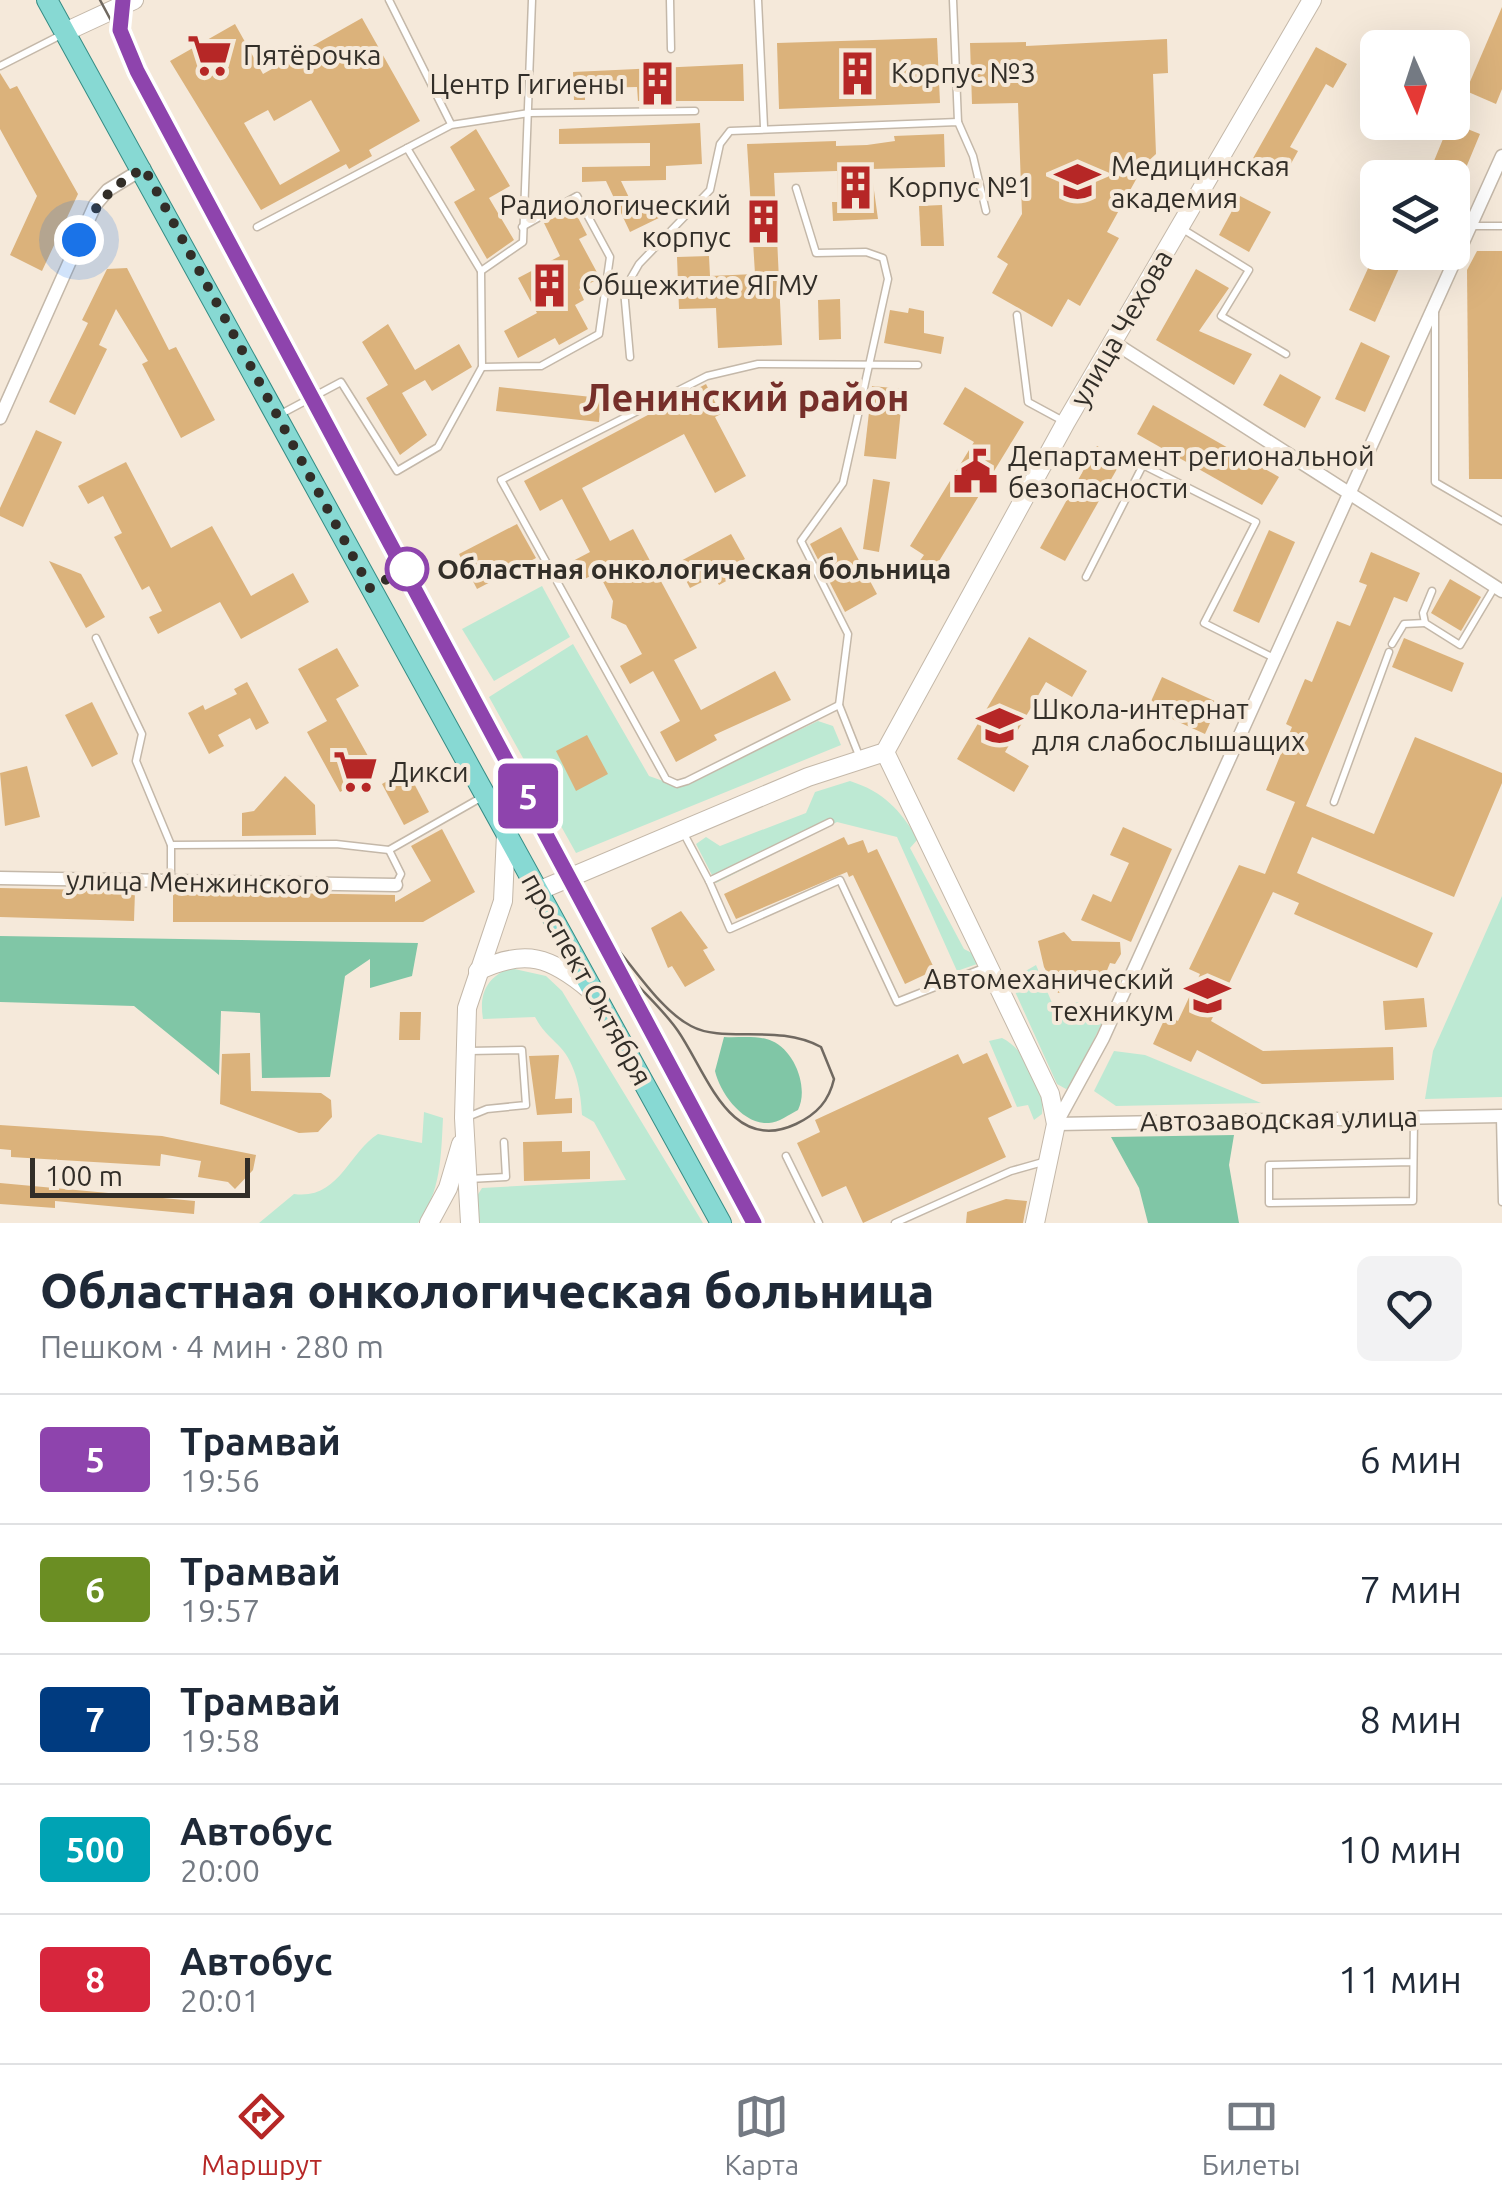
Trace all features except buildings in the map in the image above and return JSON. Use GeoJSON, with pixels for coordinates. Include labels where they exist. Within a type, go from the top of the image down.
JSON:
{"type":"FeatureCollection","features":[{"type":"Feature","properties":{"kind":"main road","name":"проспект Октября"},"geometry":{"type":"LineString","coordinates":[[47,0],[144,168],[484,796],[721,1223]]}},
{"type":"Feature","properties":{"kind":"street"},"geometry":{"type":"LineString","coordinates":[[65,32],[134,0]]}},
{"type":"Feature","properties":{"kind":"street","name":"улица Чехова"},"geometry":{"type":"LineString","coordinates":[[885,752],[1066,422],[1312,0]]}},
{"type":"Feature","properties":{"kind":"street"},"geometry":{"type":"LineString","coordinates":[[1035,1223],[1056,1124],[1095,1056],[1435,299],[1474,226],[1502,156]]}},
{"type":"Feature","properties":{"kind":"street"},"geometry":{"type":"LineString","coordinates":[[0,418],[95,204],[108,190],[144,168]]}},
{"type":"Feature","properties":{"kind":"street"},"geometry":{"type":"LineString","coordinates":[[1113,342],[1498,589]]}},
{"type":"Feature","properties":{"kind":"street"},"geometry":{"type":"LineString","coordinates":[[538,891],[885,752],[1044,1078],[1056,1124]]}},
{"type":"Feature","properties":{"kind":"street"},"geometry":{"type":"LineString","coordinates":[[470,1223],[464,1118],[467,1008],[503,901],[506,834]]}},
{"type":"Feature","properties":{"kind":"street","name":"улица Менжинского"},"geometry":{"type":"LineString","coordinates":[[0,878],[396,885]]}},
{"type":"Feature","properties":{"kind":"street"},"geometry":{"type":"LineString","coordinates":[[478,971],[502,959],[531,957],[572,975],[598,996]]}},
{"type":"Feature","properties":{"kind":"street","name":"Автозаводская улица"},"geometry":{"type":"LineString","coordinates":[[1056,1124],[1501,1116]]}},
{"type":"Feature","properties":{"kind":"street"},"geometry":{"type":"LineString","coordinates":[[429,1223],[448,1188],[464,1118]]}},
{"type":"Feature","properties":{"kind":"lane"},"geometry":{"type":"LineString","coordinates":[[389,0],[452,125]]}},
{"type":"Feature","properties":{"kind":"lane"},"geometry":{"type":"LineString","coordinates":[[481,271],[523,242],[532,0]]}},
{"type":"Feature","properties":{"kind":"lane"},"geometry":{"type":"LineString","coordinates":[[670,0],[671,49]]}},
{"type":"Feature","properties":{"kind":"lane"},"geometry":{"type":"LineString","coordinates":[[758,0],[764,127]]}},
{"type":"Feature","properties":{"kind":"lane"},"geometry":{"type":"LineString","coordinates":[[953,0],[958,122],[973,156],[986,211]]}},
{"type":"Feature","properties":{"kind":"lane"},"geometry":{"type":"LineString","coordinates":[[0,66],[65,32]]}},
{"type":"Feature","properties":{"kind":"lane"},"geometry":{"type":"LineString","coordinates":[[257,226],[452,125],[529,113],[694,111]]}},
{"type":"Feature","properties":{"kind":"lane"},"geometry":{"type":"LineString","coordinates":[[630,357],[624,290],[639,264],[710,190],[725,136],[741,128],[958,122]]}},
{"type":"Feature","properties":{"kind":"lane"},"geometry":{"type":"LineString","coordinates":[[278,416],[341,382],[397,471],[438,447],[482,367],[481,271],[407,148]]}},
{"type":"Feature","properties":{"kind":"lane"},"geometry":{"type":"LineString","coordinates":[[796,188],[816,252],[866,252],[883,258],[888,279],[843,483],[801,540],[848,634],[838,706],[860,759]]}},
{"type":"Feature","properties":{"kind":"lane"},"geometry":{"type":"LineString","coordinates":[[482,367],[541,366],[600,334],[610,256],[577,196],[522,228]]}},
{"type":"Feature","properties":{"kind":"lane"},"geometry":{"type":"LineString","coordinates":[[1474,226],[1502,226]]}},
{"type":"Feature","properties":{"kind":"lane"},"geometry":{"type":"LineString","coordinates":[[1180,227],[1249,270],[1222,316],[1286,354]]}},
{"type":"Feature","properties":{"kind":"lane"},"geometry":{"type":"LineString","coordinates":[[1435,299],[1435,482],[1502,521]]}},
{"type":"Feature","properties":{"kind":"lane"},"geometry":{"type":"LineString","coordinates":[[1017,316],[1028,402],[1066,422]]}},
{"type":"Feature","properties":{"kind":"lane"},"geometry":{"type":"LineString","coordinates":[[838,706],[688,781],[677,784],[666,780],[501,480],[707,376],[758,364],[918,365]]}},
{"type":"Feature","properties":{"kind":"lane"},"geometry":{"type":"LineString","coordinates":[[1086,577],[1143,465],[1256,522],[1204,623],[1275,659]]}},
{"type":"Feature","properties":{"kind":"lane"},"geometry":{"type":"LineString","coordinates":[[1334,802],[1391,648],[1404,624],[1425,623],[1460,646],[1498,589]]}},
{"type":"Feature","properties":{"kind":"lane"},"geometry":{"type":"LineString","coordinates":[[1425,623],[1423,613],[1432,591]]}},
{"type":"Feature","properties":{"kind":"lane"},"geometry":{"type":"LineString","coordinates":[[96,638],[142,734],[136,761],[171,845],[172,881]]}},
{"type":"Feature","properties":{"kind":"lane"},"geometry":{"type":"LineString","coordinates":[[171,845],[336,844],[389,850],[484,796]]}},
{"type":"Feature","properties":{"kind":"lane"},"geometry":{"type":"LineString","coordinates":[[709,881],[830,822]]}},
{"type":"Feature","properties":{"kind":"lane"},"geometry":{"type":"LineString","coordinates":[[682,831],[730,929],[840,880],[897,1002],[990,966]]}},
{"type":"Feature","properties":{"kind":"lane"},"geometry":{"type":"LineString","coordinates":[[389,850],[402,874],[396,885]]}},
{"type":"Feature","properties":{"kind":"lane"},"geometry":{"type":"LineString","coordinates":[[464,1118],[488,1109],[526,1105],[522,1050],[465,1052]]}},
{"type":"Feature","properties":{"kind":"lane"},"geometry":{"type":"LineString","coordinates":[[1501,1116],[1502,1202]]}},
{"type":"Feature","properties":{"kind":"lane"},"geometry":{"type":"LineString","coordinates":[[1413,1162],[1269,1165],[1269,1203],[1413,1201],[1414,1117]]}},
{"type":"Feature","properties":{"kind":"lane"},"geometry":{"type":"LineString","coordinates":[[467,1179],[506,1178],[504,1142]]}},
{"type":"Feature","properties":{"kind":"lane"},"geometry":{"type":"LineString","coordinates":[[786,1156],[819,1223]]}},
{"type":"Feature","properties":{"kind":"lane"},"geometry":{"type":"LineString","coordinates":[[895,1223],[913,1219],[1011,1171],[1049,1160]]}},
{"type":"Feature","properties":{"kind":"green space"},"geometry":{"type":"Polygon","coordinates":[[[542,586],[570,637],[494,681],[462,629],[542,586]]]}},
{"type":"Feature","properties":{"kind":"green space"},"geometry":{"type":"Polygon","coordinates":[[[573,644],[649,776],[680,787],[818,721],[833,726],[841,745],[576,853],[489,697],[573,644]]]}},
{"type":"Feature","properties":{"kind":"green space"},"geometry":{"type":"Polygon","coordinates":[[[850,781],[881,796],[911,828],[918,839],[910,848],[964,949],[976,955],[977,964],[957,971],[897,837],[837,822],[716,883],[696,844],[706,837],[720,846],[806,813],[815,792],[850,781]]]}},
{"type":"Feature","properties":{"kind":"green space"},"geometry":{"type":"Polygon","coordinates":[[[1502,896],[1502,1097],[1425,1099],[1433,1051],[1502,896]]]}},
{"type":"Feature","properties":{"kind":"green space"},"geometry":{"type":"Polygon","coordinates":[[[0,936],[418,943],[412,976],[370,988],[370,959],[345,976],[330,1077],[262,1078],[260,1013],[221,1011],[219,1075],[134,1006],[0,1002],[0,936]]]}},
{"type":"Feature","properties":{"kind":"green space"},"geometry":{"type":"Polygon","coordinates":[[[1036,965],[1055,1010],[1078,1002],[1106,1014],[1072,1086],[1066,1089],[1057,1084],[1012,985],[1015,977],[1036,965]]]}},
{"type":"Feature","properties":{"kind":"green space"},"geometry":{"type":"Polygon","coordinates":[[[510,968],[546,976],[562,991],[703,1223],[477,1223],[477,1196],[482,1188],[626,1180],[594,1122],[582,1115],[579,1088],[570,1062],[535,1017],[483,1019],[486,988],[510,968]]]}},
{"type":"Feature","properties":{"kind":"green space"},"geometry":{"type":"Polygon","coordinates":[[[724,1037],[755,1037],[780,1046],[793,1061],[801,1081],[798,1110],[769,1123],[750,1119],[734,1106],[715,1071],[724,1037]]]}},
{"type":"Feature","properties":{"kind":"green space"},"geometry":{"type":"Polygon","coordinates":[[[1002,1038],[1026,1060],[1037,1081],[1042,1114],[1034,1120],[1028,1105],[1017,1107],[989,1041],[1002,1038]]]}},
{"type":"Feature","properties":{"kind":"green space"},"geometry":{"type":"Polygon","coordinates":[[[1114,1051],[1145,1055],[1261,1103],[1116,1106],[1094,1091],[1114,1051]]]}},
{"type":"Feature","properties":{"kind":"green space"},"geometry":{"type":"Polygon","coordinates":[[[424,1112],[443,1118],[435,1186],[418,1223],[259,1223],[294,1194],[309,1194],[332,1183],[378,1134],[422,1143],[424,1112]]]}},
{"type":"Feature","properties":{"kind":"green space"},"geometry":{"type":"Polygon","coordinates":[[[1234,1135],[1229,1165],[1239,1223],[1148,1223],[1139,1188],[1111,1137],[1234,1135]]]}},
{"type":"Feature","properties":{"kind":"tram line"},"geometry":{"type":"LineString","coordinates":[[100,0],[754,1223]]}},
{"type":"Feature","properties":{"kind":"tram line"},"geometry":{"type":"LineString","coordinates":[[122,34],[123,0]]}},
{"type":"Feature","properties":{"kind":"tram line","name":"5"},"geometry":{"type":"LineString","coordinates":[[123,0],[120,30],[137,71],[754,1223]]}},
{"type":"Feature","properties":{"kind":"tram line"},"geometry":{"type":"LineString","coordinates":[[610,940],[658,999],[691,1026],[719,1034],[787,1036],[821,1047],[834,1079],[825,1100],[803,1120],[773,1131],[754,1128],[737,1119],[723,1105],[673,1024],[632,979]]}},
{"type":"Feature","properties":{"kind":"place","name":"Пятёрочка"},"geometry":{"type":"Point","coordinates":[210,55]}},
{"type":"Feature","properties":{"kind":"place","name":"Корпус №3"},"geometry":{"type":"Point","coordinates":[858,73]}},
{"type":"Feature","properties":{"kind":"place","name":"Центр Гигиены"},"geometry":{"type":"Point","coordinates":[658,84]}},
{"type":"Feature","properties":{"kind":"place","name":"Медицинская академия"},"geometry":{"type":"Point","coordinates":[1078,182]}},
{"type":"Feature","properties":{"kind":"place","name":"Корпус №1"},"geometry":{"type":"Point","coordinates":[855,187]}},
{"type":"Feature","properties":{"kind":"place","name":"Радиологический корпус"},"geometry":{"type":"Point","coordinates":[764,221]}},
{"type":"Feature","properties":{"kind":"place","name":"Общежитие ЯГМУ"},"geometry":{"type":"Point","coordinates":[549,285]}},
{"type":"Feature","properties":{"kind":"place","name":"Департамент региональной безопасности"},"geometry":{"type":"Point","coordinates":[975,472]}},
{"type":"Feature","properties":{"kind":"place","name":"Областная онкологическая больница"},"geometry":{"type":"Point","coordinates":[407,569]}},
{"type":"Feature","properties":{"kind":"place","name":"Школа-интернат для слабослышащих"},"geometry":{"type":"Point","coordinates":[999,725]}},
{"type":"Feature","properties":{"kind":"place","name":"Дикси"},"geometry":{"type":"Point","coordinates":[356,772]}},
{"type":"Feature","properties":{"kind":"place","name":"Автомеханический техникум"},"geometry":{"type":"Point","coordinates":[1207,995]}},
{"type":"Feature","properties":{"kind":"district","name":"Ленинский район"},"geometry":{"type":"Point","coordinates":[746,398]}},
{"type":"Feature","properties":{"kind":"route"},"geometry":{"type":"LineString","coordinates":[[79,240],[95,204],[108,190],[144,168],[370,588],[407,569]]}}]}
